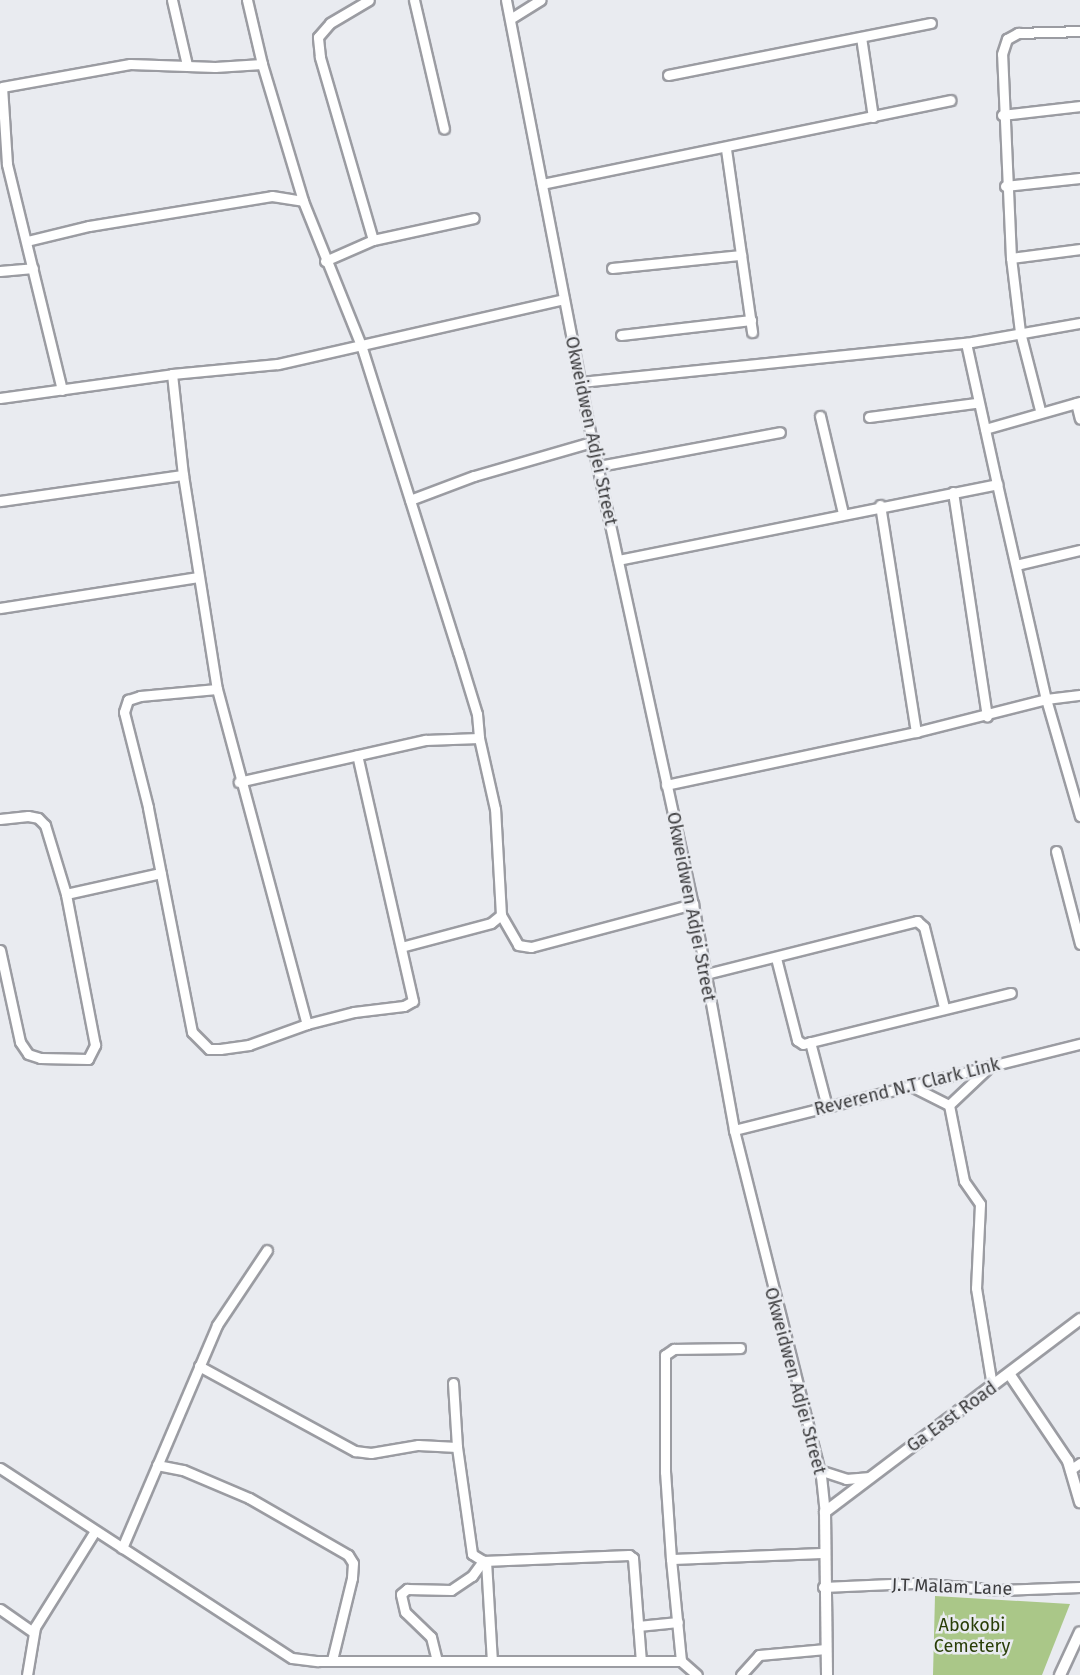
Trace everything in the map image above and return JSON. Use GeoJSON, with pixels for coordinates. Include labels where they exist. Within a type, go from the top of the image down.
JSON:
{"type":"FeatureCollection","features":[{"type":"Feature","properties":{"kind":"street"},"geometry":{"type":"LineString","coordinates":[[172,0],[187,64]]}},
{"type":"Feature","properties":{"kind":"street"},"geometry":{"type":"LineString","coordinates":[[247,0],[262,64],[303,201],[325,261],[362,348],[477,714],[478,738],[495,809],[501,915],[518,945],[531,946],[693,904]]}},
{"type":"Feature","properties":{"kind":"street"},"geometry":{"type":"LineString","coordinates":[[369,0],[330,23],[318,37],[320,57],[373,240]]}},
{"type":"Feature","properties":{"kind":"street"},"geometry":{"type":"LineString","coordinates":[[414,0],[444,129]]}},
{"type":"Feature","properties":{"kind":"street","name":"Okweidwen Adjei Street"},"geometry":{"type":"LineString","coordinates":[[506,0],[592,442],[693,904],[734,1130],[819,1470],[825,1513]]}},
{"type":"Feature","properties":{"kind":"street"},"geometry":{"type":"LineString","coordinates":[[510,19],[540,0]]}},
{"type":"Feature","properties":{"kind":"street"},"geometry":{"type":"LineString","coordinates":[[668,75],[931,23]]}},
{"type":"Feature","properties":{"kind":"street"},"geometry":{"type":"LineString","coordinates":[[1040,410],[1020,332],[1011,258],[1005,186],[1002,54],[1007,39],[1018,33],[1080,32]]}},
{"type":"Feature","properties":{"kind":"street"},"geometry":{"type":"LineString","coordinates":[[861,37],[873,117]]}},
{"type":"Feature","properties":{"kind":"street"},"geometry":{"type":"LineString","coordinates":[[62,390],[27,241],[4,165],[1,87],[130,64],[262,64]]}},
{"type":"Feature","properties":{"kind":"street"},"geometry":{"type":"LineString","coordinates":[[542,184],[726,149],[950,100]]}},
{"type":"Feature","properties":{"kind":"street"},"geometry":{"type":"LineString","coordinates":[[1002,115],[1080,106]]}},
{"type":"Feature","properties":{"kind":"street"},"geometry":{"type":"LineString","coordinates":[[726,149],[752,332]]}},
{"type":"Feature","properties":{"kind":"street"},"geometry":{"type":"LineString","coordinates":[[1005,186],[1080,178]]}},
{"type":"Feature","properties":{"kind":"street"},"geometry":{"type":"LineString","coordinates":[[27,241],[89,226],[272,196],[303,201]]}},
{"type":"Feature","properties":{"kind":"street"},"geometry":{"type":"LineString","coordinates":[[325,261],[373,240],[474,218]]}},
{"type":"Feature","properties":{"kind":"street"},"geometry":{"type":"LineString","coordinates":[[1011,258],[1080,249]]}},
{"type":"Feature","properties":{"kind":"street"},"geometry":{"type":"LineString","coordinates":[[612,268],[741,255]]}},
{"type":"Feature","properties":{"kind":"street"},"geometry":{"type":"LineString","coordinates":[[0,271],[33,268]]}},
{"type":"Feature","properties":{"kind":"street"},"geometry":{"type":"LineString","coordinates":[[0,398],[172,374],[278,364],[362,348],[564,299]]}},
{"type":"Feature","properties":{"kind":"street"},"geometry":{"type":"LineString","coordinates":[[621,335],[751,320]]}},
{"type":"Feature","properties":{"kind":"street"},"geometry":{"type":"LineString","coordinates":[[580,382],[966,343],[1080,323]]}},
{"type":"Feature","properties":{"kind":"street"},"geometry":{"type":"LineString","coordinates":[[966,343],[976,404],[985,429],[1046,699],[1080,816]]}},
{"type":"Feature","properties":{"kind":"street"},"geometry":{"type":"LineString","coordinates":[[172,374],[183,475],[217,688],[239,782],[307,1024]]}},
{"type":"Feature","properties":{"kind":"street"},"geometry":{"type":"LineString","coordinates":[[985,429],[1040,410],[1078,402],[1080,419]]}},
{"type":"Feature","properties":{"kind":"street"},"geometry":{"type":"LineString","coordinates":[[869,417],[976,404]]}},
{"type":"Feature","properties":{"kind":"street"},"geometry":{"type":"LineString","coordinates":[[820,416],[843,513]]}},
{"type":"Feature","properties":{"kind":"street"},"geometry":{"type":"LineString","coordinates":[[599,466],[780,432]]}},
{"type":"Feature","properties":{"kind":"street"},"geometry":{"type":"LineString","coordinates":[[410,500],[474,476],[592,442]]}},
{"type":"Feature","properties":{"kind":"street"},"geometry":{"type":"LineString","coordinates":[[0,501],[183,475]]}},
{"type":"Feature","properties":{"kind":"street"},"geometry":{"type":"LineString","coordinates":[[618,560],[843,513],[998,484]]}},
{"type":"Feature","properties":{"kind":"street"},"geometry":{"type":"LineString","coordinates":[[953,492],[987,716]]}},
{"type":"Feature","properties":{"kind":"street"},"geometry":{"type":"LineString","coordinates":[[880,506],[916,732]]}},
{"type":"Feature","properties":{"kind":"street"},"geometry":{"type":"LineString","coordinates":[[1016,565],[1080,550]]}},
{"type":"Feature","properties":{"kind":"street"},"geometry":{"type":"LineString","coordinates":[[0,608],[199,578]]}},
{"type":"Feature","properties":{"kind":"street"},"geometry":{"type":"LineString","coordinates":[[217,688],[155,693],[133,698],[124,704],[126,729],[161,873],[192,1032],[200,1043],[220,1049],[249,1045],[307,1024],[411,1004],[413,998],[402,947],[357,755]]}},
{"type":"Feature","properties":{"kind":"street"},"geometry":{"type":"LineString","coordinates":[[666,784],[916,732],[987,716],[1046,699],[1080,695]]}},
{"type":"Feature","properties":{"kind":"street"},"geometry":{"type":"LineString","coordinates":[[239,782],[425,740],[478,738]]}},
{"type":"Feature","properties":{"kind":"street"},"geometry":{"type":"LineString","coordinates":[[0,819],[28,816],[45,825],[66,894],[95,1045],[88,1059],[40,1058],[27,1054],[20,1042],[0,950]]}},
{"type":"Feature","properties":{"kind":"street"},"geometry":{"type":"LineString","coordinates":[[1056,851],[1080,944]]}},
{"type":"Feature","properties":{"kind":"street"},"geometry":{"type":"LineString","coordinates":[[66,894],[161,873]]}},
{"type":"Feature","properties":{"kind":"street"},"geometry":{"type":"LineString","coordinates":[[402,947],[491,923],[501,915]]}},
{"type":"Feature","properties":{"kind":"street"},"geometry":{"type":"LineString","coordinates":[[706,974],[922,922],[944,1007]]}},
{"type":"Feature","properties":{"kind":"street"},"geometry":{"type":"LineString","coordinates":[[776,958],[797,1040],[810,1042],[944,1007],[1011,993]]}},
{"type":"Feature","properties":{"kind":"street"},"geometry":{"type":"LineString","coordinates":[[810,1042],[827,1107]]}},
{"type":"Feature","properties":{"kind":"street","name":"Reverend N.T Clark Link"},"geometry":{"type":"LineString","coordinates":[[734,1130],[1080,1044]]}},
{"type":"Feature","properties":{"kind":"street"},"geometry":{"type":"LineString","coordinates":[[949,1105],[990,1067]]}},
{"type":"Feature","properties":{"kind":"street"},"geometry":{"type":"LineString","coordinates":[[913,1087],[949,1105]]}},
{"type":"Feature","properties":{"kind":"street"},"geometry":{"type":"LineString","coordinates":[[949,1105],[964,1181],[980,1204],[976,1288],[993,1386]]}},
{"type":"Feature","properties":{"kind":"street"},"geometry":{"type":"LineString","coordinates":[[122,1548],[217,1325],[267,1250]]}},
{"type":"Feature","properties":{"kind":"street","name":"Ga East Road"},"geometry":{"type":"LineString","coordinates":[[825,1513],[870,1477],[1010,1375],[1080,1319]]}},
{"type":"Feature","properties":{"kind":"street"},"geometry":{"type":"LineString","coordinates":[[696,1675],[681,1661],[671,1559],[665,1472],[665,1354],[674,1349],[740,1348]]}},
{"type":"Feature","properties":{"kind":"street"},"geometry":{"type":"LineString","coordinates":[[199,1366],[355,1450],[371,1453],[418,1445],[457,1447]]}},
{"type":"Feature","properties":{"kind":"street"},"geometry":{"type":"LineString","coordinates":[[1010,1375],[1070,1470],[1080,1502]]}},
{"type":"Feature","properties":{"kind":"street"},"geometry":{"type":"LineString","coordinates":[[453,1383],[457,1447],[468,1543],[472,1554],[485,1561],[629,1555],[633,1558],[641,1661]]}},
{"type":"Feature","properties":{"kind":"street"},"geometry":{"type":"LineString","coordinates":[[1070,1470],[1080,1463]]}},
{"type":"Feature","properties":{"kind":"street"},"geometry":{"type":"LineString","coordinates":[[157,1465],[183,1470],[249,1498],[348,1555],[353,1563],[352,1578],[332,1660]]}},
{"type":"Feature","properties":{"kind":"street"},"geometry":{"type":"LineString","coordinates":[[0,1468],[292,1658],[436,1661],[681,1661]]}},
{"type":"Feature","properties":{"kind":"street"},"geometry":{"type":"LineString","coordinates":[[819,1470],[846,1479],[870,1477]]}},
{"type":"Feature","properties":{"kind":"street"},"geometry":{"type":"LineString","coordinates":[[825,1513],[823,1587],[827,1675]]}},
{"type":"Feature","properties":{"kind":"street"},"geometry":{"type":"LineString","coordinates":[[27,1675],[33,1632],[95,1531]]}},
{"type":"Feature","properties":{"kind":"street"},"geometry":{"type":"LineString","coordinates":[[671,1559],[823,1553]]}},
{"type":"Feature","properties":{"kind":"street"},"geometry":{"type":"LineString","coordinates":[[436,1661],[431,1637],[405,1612],[401,1594],[407,1589],[451,1590],[472,1576],[485,1561]]}},
{"type":"Feature","properties":{"kind":"street"},"geometry":{"type":"LineString","coordinates":[[485,1561],[492,1661]]}},
{"type":"Feature","properties":{"kind":"street","name":"J.T Malam Lane"},"geometry":{"type":"LineString","coordinates":[[823,1587],[915,1583],[1000,1590],[1080,1587]]}},
{"type":"Feature","properties":{"kind":"street"},"geometry":{"type":"LineString","coordinates":[[0,1609],[33,1632]]}},
{"type":"Feature","properties":{"kind":"street"},"geometry":{"type":"LineString","coordinates":[[638,1626],[678,1622]]}},
{"type":"Feature","properties":{"kind":"street"},"geometry":{"type":"LineString","coordinates":[[1060,1675],[1080,1632]]}},
{"type":"Feature","properties":{"kind":"street"},"geometry":{"type":"LineString","coordinates":[[741,1675],[759,1655],[826,1649]]}},
{"type":"Feature","properties":{"kind":"green space","name":"Abokobi Cemetery"},"geometry":{"type":"Polygon","coordinates":[[[935,1596],[1070,1604],[1042,1675],[933,1675],[935,1596]]]}}]}
